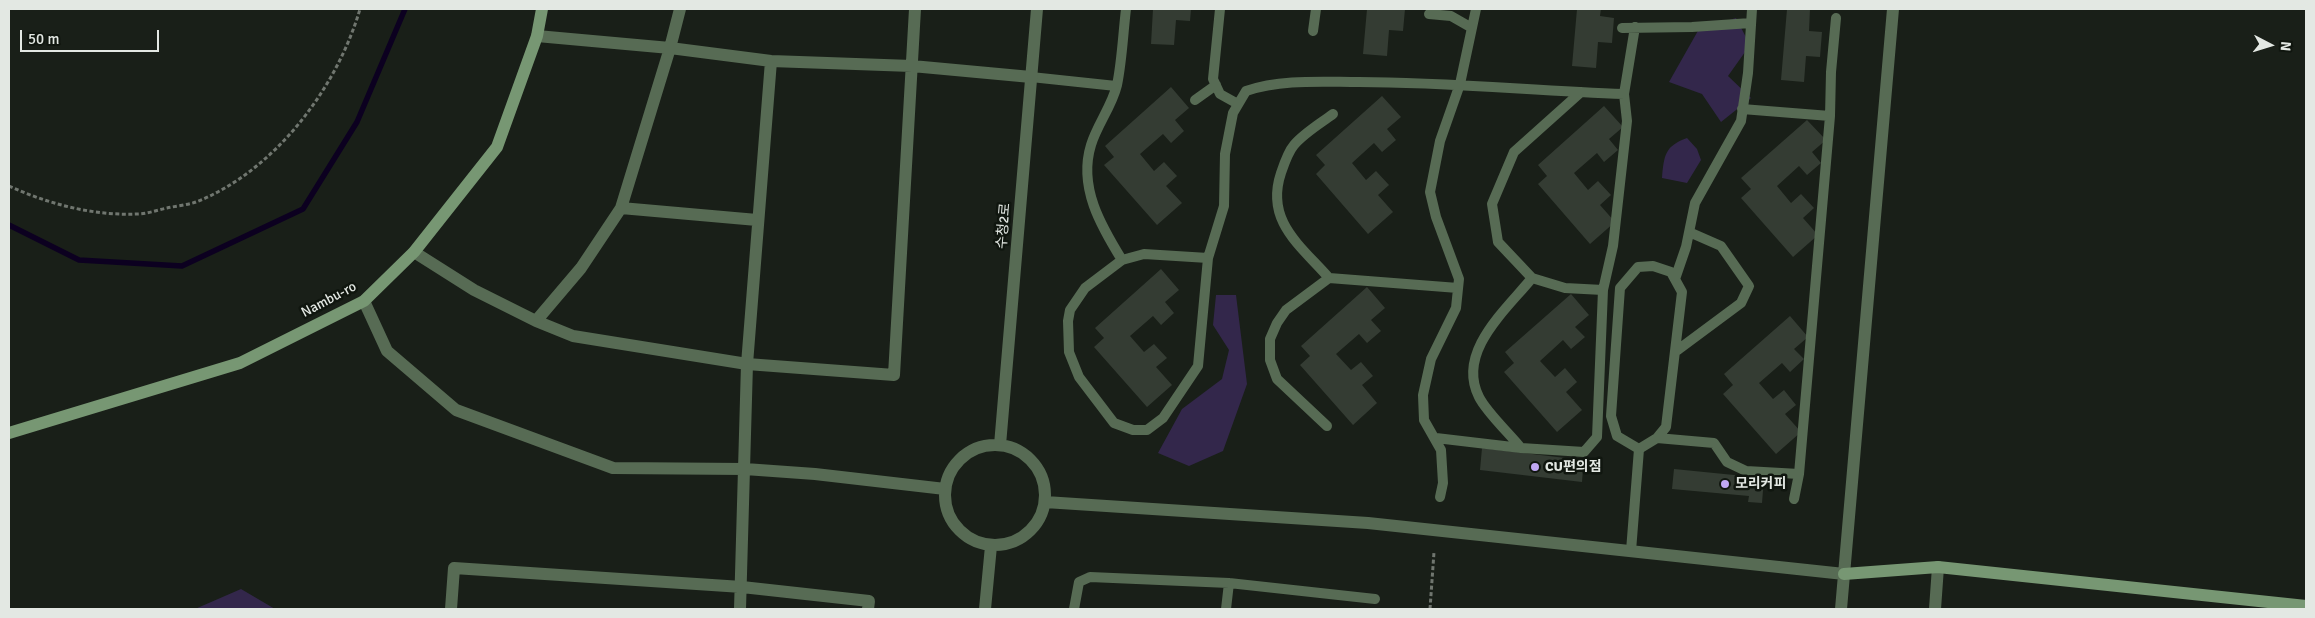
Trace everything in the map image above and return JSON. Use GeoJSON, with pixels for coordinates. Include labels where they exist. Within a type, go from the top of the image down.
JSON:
{"type":"FeatureCollection","features":[{"type":"Feature","properties":{"kind":"main road","name":"Nambu-ro"},"geometry":{"type":"LineString","coordinates":[[9,433],[240,363],[364,301],[414,252],[496,147],[537,36],[542,9]]}},
{"type":"Feature","properties":{"kind":"main road"},"geometry":{"type":"LineString","coordinates":[[1844,574],[1938,567],[2306,606]]}},
{"type":"Feature","properties":{"kind":"street"},"geometry":{"type":"LineString","coordinates":[[536,321],[581,268],[621,208],[680,9]]}},
{"type":"Feature","properties":{"kind":"street"},"geometry":{"type":"LineString","coordinates":[[414,252],[474,290],[536,321],[573,336],[747,364],[894,375],[915,9]]}},
{"type":"Feature","properties":{"kind":"street","name":"수청2로"},"geometry":{"type":"LineString","coordinates":[[1000,445],[1037,9]]}},
{"type":"Feature","properties":{"kind":"street"},"geometry":{"type":"LineString","coordinates":[[1841,609],[1893,9]]}},
{"type":"Feature","properties":{"kind":"street"},"geometry":{"type":"LineString","coordinates":[[537,36],[670,48],[771,61],[912,66],[1031,77]]}},
{"type":"Feature","properties":{"kind":"street"},"geometry":{"type":"LineString","coordinates":[[740,609],[747,364],[771,61]]}},
{"type":"Feature","properties":{"kind":"street"},"geometry":{"type":"LineString","coordinates":[[621,208],[757,220]]}},
{"type":"Feature","properties":{"kind":"street"},"geometry":{"type":"LineString","coordinates":[[364,301],[388,351],[456,410],[613,468],[745,469],[815,474],[945,489]]}},
{"type":"Feature","properties":{"kind":"street"},"geometry":{"type":"LineString","coordinates":[[1000,445],[1016,449],[1029,458],[1039,471],[1045,486],[1045,502],[1041,517],[1032,530],[1020,539],[1006,545],[991,546],[978,543],[956,527],[945,503],[945,489],[948,477],[964,456],[981,447],[1000,445]]}},
{"type":"Feature","properties":{"kind":"street"},"geometry":{"type":"LineString","coordinates":[[1045,502],[1368,523],[1844,574]]}},
{"type":"Feature","properties":{"kind":"street"},"geometry":{"type":"LineString","coordinates":[[985,609],[991,546]]}},
{"type":"Feature","properties":{"kind":"street"},"geometry":{"type":"LineString","coordinates":[[1935,609],[1938,567]]}},
{"type":"Feature","properties":{"kind":"street"},"geometry":{"type":"LineString","coordinates":[[451,609],[454,568],[742,587],[869,601],[868,609]]}},
{"type":"Feature","properties":{"kind":"lane"},"geometry":{"type":"LineString","coordinates":[[1122,260],[1107,235],[1091,200],[1086,175],[1090,146],[1116,86],[1126,9]]}},
{"type":"Feature","properties":{"kind":"lane"},"geometry":{"type":"LineString","coordinates":[[1220,9],[1213,79],[1220,94],[1238,104]]}},
{"type":"Feature","properties":{"kind":"lane"},"geometry":{"type":"LineString","coordinates":[[1313,31],[1316,9]]}},
{"type":"Feature","properties":{"kind":"lane"},"geometry":{"type":"LineString","coordinates":[[1440,497],[1443,483],[1441,450],[1436,438],[1424,420],[1423,395],[1431,360],[1456,308],[1459,279],[1436,217],[1430,192],[1440,141],[1460,84],[1476,9]]}},
{"type":"Feature","properties":{"kind":"lane"},"geometry":{"type":"LineString","coordinates":[[1675,279],[1689,232],[1695,203],[1741,121],[1748,73],[1752,9]]}},
{"type":"Feature","properties":{"kind":"lane"},"geometry":{"type":"LineString","coordinates":[[1428,14],[1451,16],[1472,28]]}},
{"type":"Feature","properties":{"kind":"lane"},"geometry":{"type":"LineString","coordinates":[[1794,499],[1800,474],[1830,116],[1831,72],[1836,18]]}},
{"type":"Feature","properties":{"kind":"lane"},"geometry":{"type":"LineString","coordinates":[[1622,28],[1692,27],[1752,23]]}},
{"type":"Feature","properties":{"kind":"lane"},"geometry":{"type":"LineString","coordinates":[[1436,438],[1521,448],[1584,452],[1597,437],[1603,290],[1613,246],[1626,131],[1624,94],[1634,27]]}},
{"type":"Feature","properties":{"kind":"lane"},"geometry":{"type":"LineString","coordinates":[[1031,77],[1116,86]]}},
{"type":"Feature","properties":{"kind":"lane"},"geometry":{"type":"LineString","coordinates":[[1208,258],[1144,254],[1122,260],[1084,288],[1070,310],[1068,321],[1069,352],[1079,377],[1114,423],[1133,430],[1147,430],[1163,418],[1198,366],[1208,258],[1224,206],[1225,154],[1233,114],[1246,91],[1263,85],[1307,82],[1460,84],[1624,94]]}},
{"type":"Feature","properties":{"kind":"lane"},"geometry":{"type":"LineString","coordinates":[[1195,100],[1216,85]]}},
{"type":"Feature","properties":{"kind":"lane"},"geometry":{"type":"LineString","coordinates":[[1581,92],[1514,152],[1492,204],[1498,242],[1532,278],[1565,288],[1603,290]]}},
{"type":"Feature","properties":{"kind":"lane"},"geometry":{"type":"LineString","coordinates":[[1742,109],[1830,116]]}},
{"type":"Feature","properties":{"kind":"lane"},"geometry":{"type":"LineString","coordinates":[[1329,278],[1284,228],[1276,208],[1275,189],[1283,166],[1294,145],[1333,114]]}},
{"type":"Feature","properties":{"kind":"lane"},"geometry":{"type":"LineString","coordinates":[[1675,352],[1741,303],[1749,286],[1721,246],[1689,232]]}},
{"type":"Feature","properties":{"kind":"lane"},"geometry":{"type":"LineString","coordinates":[[1653,266],[1671,272],[1682,292],[1666,427],[1657,438],[1640,449],[1617,436],[1611,416],[1620,288],[1638,267],[1653,266]]}},
{"type":"Feature","properties":{"kind":"lane"},"geometry":{"type":"LineString","coordinates":[[1327,426],[1277,379],[1270,360],[1270,340],[1277,323],[1286,310],[1329,278],[1458,288]]}},
{"type":"Feature","properties":{"kind":"lane"},"geometry":{"type":"LineString","coordinates":[[1521,448],[1480,399],[1473,381],[1474,358],[1484,337],[1532,278]]}},
{"type":"Feature","properties":{"kind":"lane"},"geometry":{"type":"LineString","coordinates":[[1597,428],[1615,428]]}},
{"type":"Feature","properties":{"kind":"lane"},"geometry":{"type":"LineString","coordinates":[[1657,438],[1714,443],[1727,462],[1746,471],[1800,474]]}},
{"type":"Feature","properties":{"kind":"lane"},"geometry":{"type":"LineString","coordinates":[[1632,551],[1640,449]]}},
{"type":"Feature","properties":{"kind":"lane"},"geometry":{"type":"LineString","coordinates":[[1074,609],[1074,598],[1079,582],[1090,577],[1229,583],[1375,599]]}},
{"type":"Feature","properties":{"kind":"lane"},"geometry":{"type":"LineString","coordinates":[[1226,609],[1229,583]]}},
{"type":"Feature","properties":{"kind":"path"},"geometry":{"type":"LineString","coordinates":[[9,186],[25,194],[84,211],[138,214],[196,202],[245,175],[297,128],[328,82],[355,28],[360,9]]}},
{"type":"Feature","properties":{"kind":"path"},"geometry":{"type":"LineString","coordinates":[[1430,609],[1434,552]]}},
{"type":"Feature","properties":{"kind":"shaded area"},"geometry":{"type":"Polygon","coordinates":[[[1736,18],[1750,45],[1728,76],[1751,98],[1721,122],[1702,94],[1669,82],[1699,29],[1736,18]]]}},
{"type":"Feature","properties":{"kind":"shaded area"},"geometry":{"type":"Polygon","coordinates":[[[1687,138],[1697,149],[1701,160],[1687,183],[1662,178],[1667,152],[1674,144],[1687,138]]]}},
{"type":"Feature","properties":{"kind":"shaded area"},"geometry":{"type":"Polygon","coordinates":[[[1216,295],[1236,295],[1247,384],[1223,451],[1189,466],[1158,453],[1182,409],[1222,379],[1229,350],[1213,325],[1216,295]]]}},
{"type":"Feature","properties":{"kind":"shaded area"},"geometry":{"type":"Polygon","coordinates":[[[241,589],[275,609],[195,609],[241,589]]]}},
{"type":"Feature","properties":{"kind":"building"},"geometry":{"type":"Polygon","coordinates":[[[1153,9],[1191,9],[1190,21],[1176,20],[1174,45],[1151,44],[1153,9]]]}},
{"type":"Feature","properties":{"kind":"building"},"geometry":{"type":"Polygon","coordinates":[[[1367,9],[1405,9],[1403,31],[1389,30],[1387,56],[1363,54],[1367,9]]]}},
{"type":"Feature","properties":{"kind":"building"},"geometry":{"type":"Polygon","coordinates":[[[1577,9],[1601,9],[1600,16],[1614,18],[1612,43],[1598,42],[1596,68],[1572,66],[1577,9]]]}},
{"type":"Feature","properties":{"kind":"building"},"geometry":{"type":"Polygon","coordinates":[[[1787,9],[1810,9],[1809,31],[1822,32],[1820,57],[1806,56],[1804,82],[1781,80],[1787,9]]]}},
{"type":"Feature","properties":{"kind":"building"},"geometry":{"type":"Polygon","coordinates":[[[1171,87],[1189,108],[1175,120],[1184,131],[1171,143],[1163,134],[1140,154],[1154,171],[1164,162],[1177,176],[1166,186],[1182,203],[1157,225],[1104,165],[1114,157],[1105,146],[1171,87]]]}},
{"type":"Feature","properties":{"kind":"building"},"geometry":{"type":"Polygon","coordinates":[[[1382,96],[1401,117],[1387,129],[1396,140],[1382,152],[1374,143],[1352,163],[1366,180],[1376,171],[1389,185],[1378,195],[1393,212],[1368,234],[1316,174],[1325,165],[1316,155],[1382,96]]]}},
{"type":"Feature","properties":{"kind":"building"},"geometry":{"type":"Polygon","coordinates":[[[1604,106],[1623,127],[1609,139],[1618,150],[1604,162],[1597,153],[1574,173],[1588,190],[1598,181],[1611,195],[1600,205],[1615,222],[1590,244],[1538,184],[1547,176],[1538,165],[1604,106]]]}},
{"type":"Feature","properties":{"kind":"building"},"geometry":{"type":"Polygon","coordinates":[[[1807,120],[1826,140],[1812,152],[1821,163],[1807,175],[1799,166],[1777,186],[1791,203],[1801,194],[1814,208],[1803,218],[1818,235],[1793,257],[1741,198],[1751,189],[1741,178],[1807,120]]]}},
{"type":"Feature","properties":{"kind":"building"},"geometry":{"type":"Polygon","coordinates":[[[1161,269],[1179,290],[1165,302],[1174,313],[1161,325],[1153,316],[1130,336],[1144,352],[1154,344],[1167,358],[1156,367],[1172,385],[1147,407],[1094,347],[1104,338],[1095,328],[1161,269]]]}},
{"type":"Feature","properties":{"kind":"building"},"geometry":{"type":"Polygon","coordinates":[[[1367,287],[1385,308],[1371,320],[1381,331],[1367,343],[1359,334],[1336,354],[1351,370],[1361,362],[1373,376],[1362,385],[1377,403],[1353,425],[1300,365],[1310,356],[1301,346],[1367,287]]]}},
{"type":"Feature","properties":{"kind":"building"},"geometry":{"type":"Polygon","coordinates":[[[1571,294],[1589,315],[1575,327],[1585,337],[1571,349],[1563,340],[1540,361],[1555,377],[1565,368],[1577,382],[1566,392],[1582,410],[1557,432],[1504,372],[1514,363],[1505,352],[1571,294]]]}},
{"type":"Feature","properties":{"kind":"building"},"geometry":{"type":"Polygon","coordinates":[[[1790,316],[1808,337],[1794,349],[1804,359],[1790,372],[1782,363],[1759,383],[1773,399],[1784,390],[1796,405],[1785,414],[1801,432],[1776,454],[1723,394],[1733,385],[1724,374],[1790,316]]]}},
{"type":"Feature","properties":{"kind":"building"},"geometry":{"type":"Polygon","coordinates":[[[1482,448],[1599,462],[1598,471],[1583,469],[1582,482],[1480,470],[1482,448]]]}},
{"type":"Feature","properties":{"kind":"building"},"geometry":{"type":"Polygon","coordinates":[[[1674,469],[1764,478],[1762,503],[1748,502],[1749,496],[1672,489],[1674,469]]]}},
{"type":"Feature","properties":{"kind":"waterway"},"geometry":{"type":"LineString","coordinates":[[9,225],[79,260],[182,266],[303,209],[357,122],[405,9]]}},
{"type":"Feature","properties":{"kind":"place","name":"CU편의점"},"geometry":{"type":"Point","coordinates":[1535,467]}},
{"type":"Feature","properties":{"kind":"place","name":"모리커피"},"geometry":{"type":"Point","coordinates":[1725,484]}}]}
